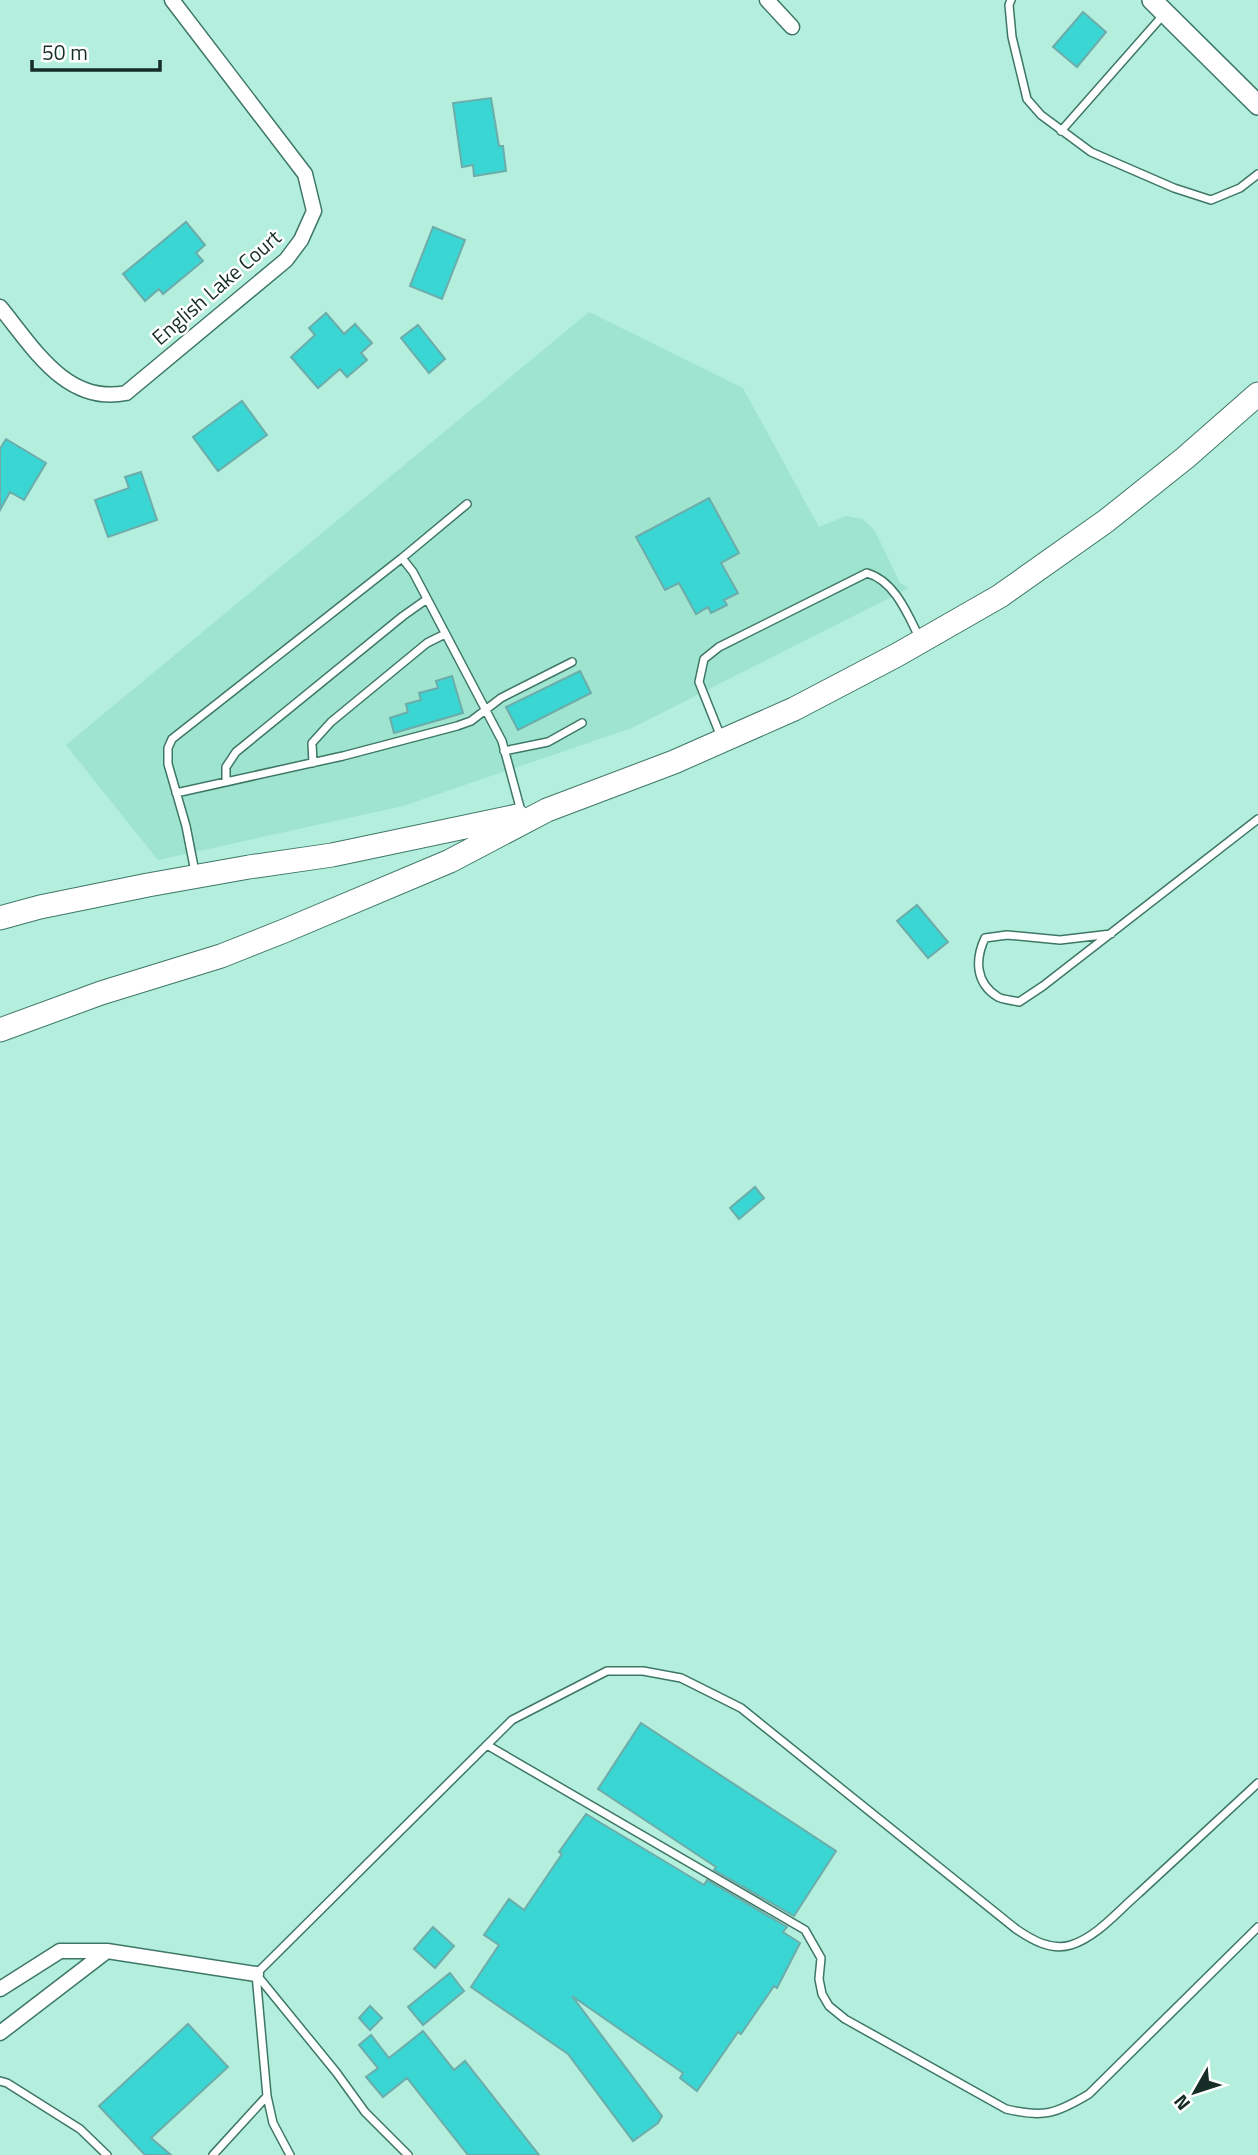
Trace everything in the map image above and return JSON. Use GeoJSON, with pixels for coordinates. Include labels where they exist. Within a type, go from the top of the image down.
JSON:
{"type":"FeatureCollection","features":[{"type":"Feature","properties":{"kind":"main road"},"geometry":{"type":"LineString","coordinates":[[0,1030],[101,993],[221,956],[271,936],[450,861],[547,810],[674,762],[794,709],[1000,596],[1106,521],[1185,458],[1258,394]]}},
{"type":"Feature","properties":{"kind":"main road"},"geometry":{"type":"LineString","coordinates":[[0,918],[40,907],[196,876],[332,855],[547,810]]}},
{"type":"Feature","properties":{"kind":"street","name":"English Lake Court"},"geometry":{"type":"LineString","coordinates":[[0,307],[52,370],[77,388],[108,397],[126,393],[286,260],[301,240],[314,211],[305,174],[172,0]]}},
{"type":"Feature","properties":{"kind":"street"},"geometry":{"type":"LineString","coordinates":[[767,0],[792,27]]}},
{"type":"Feature","properties":{"kind":"street"},"geometry":{"type":"LineString","coordinates":[[1158,6],[1258,105]]}},
{"type":"Feature","properties":{"kind":"street"},"geometry":{"type":"LineString","coordinates":[[0,1989],[60,1951],[107,1951],[256,1974]]}},
{"type":"Feature","properties":{"kind":"street"},"geometry":{"type":"LineString","coordinates":[[0,2033],[107,1951]]}},
{"type":"Feature","properties":{"kind":"lane"},"geometry":{"type":"LineString","coordinates":[[1011,0],[1009,5],[1012,37],[1027,99],[1061,131],[1091,152],[1174,188],[1212,200],[1240,188],[1258,174]]}},
{"type":"Feature","properties":{"kind":"lane"},"geometry":{"type":"LineString","coordinates":[[1061,131],[1158,6]]}},
{"type":"Feature","properties":{"kind":"lane"},"geometry":{"type":"LineString","coordinates":[[196,876],[168,764],[168,748],[172,739],[467,504]]}},
{"type":"Feature","properties":{"kind":"lane"},"geometry":{"type":"LineString","coordinates":[[402,558],[413,572],[502,741],[522,815]]}},
{"type":"Feature","properties":{"kind":"lane"},"geometry":{"type":"LineString","coordinates":[[722,741],[699,682],[704,659],[719,647],[856,578],[867,573],[875,575],[887,584],[922,641]]}},
{"type":"Feature","properties":{"kind":"lane"},"geometry":{"type":"LineString","coordinates":[[226,782],[226,767],[236,752],[427,599]]}},
{"type":"Feature","properties":{"kind":"lane"},"geometry":{"type":"LineString","coordinates":[[313,763],[312,743],[331,722],[427,643],[445,634]]}},
{"type":"Feature","properties":{"kind":"lane"},"geometry":{"type":"LineString","coordinates":[[176,793],[313,763],[457,726],[471,721],[501,698],[572,662]]}},
{"type":"Feature","properties":{"kind":"lane"},"geometry":{"type":"LineString","coordinates":[[504,751],[548,742],[582,723]]}},
{"type":"Feature","properties":{"kind":"lane"},"geometry":{"type":"LineString","coordinates":[[1111,934],[1060,940],[1007,935],[985,938],[978,953],[978,970],[984,983],[998,998],[1019,1002],[1111,934],[1258,819]]}},
{"type":"Feature","properties":{"kind":"lane"},"geometry":{"type":"LineString","coordinates":[[256,1974],[512,1720],[607,1671],[643,1671],[681,1678],[741,1708],[1016,1929],[1032,1940],[1059,1947],[1071,1945],[1103,1925],[1258,1783]]}},
{"type":"Feature","properties":{"kind":"lane"},"geometry":{"type":"LineString","coordinates":[[486,1745],[805,1930],[821,1958],[819,1979],[822,1994],[829,2006],[845,2019],[1006,2109],[1027,2114],[1047,2114],[1070,2106],[1089,2094],[1258,1927]]}},
{"type":"Feature","properties":{"kind":"lane"},"geometry":{"type":"LineString","coordinates":[[256,1974],[267,2096],[273,2123],[290,2155]]}},
{"type":"Feature","properties":{"kind":"lane"},"geometry":{"type":"LineString","coordinates":[[256,1974],[365,2112],[408,2155]]}},
{"type":"Feature","properties":{"kind":"lane"},"geometry":{"type":"LineString","coordinates":[[0,2081],[80,2129],[107,2155]]}},
{"type":"Feature","properties":{"kind":"lane"},"geometry":{"type":"LineString","coordinates":[[213,2155],[267,2096]]}},
{"type":"Feature","properties":{"kind":"shaded area"},"geometry":{"type":"Polygon","coordinates":[[[589,312],[743,388],[819,527],[846,516],[863,519],[875,531],[900,583],[909,588],[632,728],[403,806],[158,860],[66,745],[589,312]]]}},
{"type":"Feature","properties":{"kind":"building"},"geometry":{"type":"Polygon","coordinates":[[[1083,12],[1106,32],[1077,67],[1053,47],[1083,12]]]}},
{"type":"Feature","properties":{"kind":"building"},"geometry":{"type":"Polygon","coordinates":[[[491,98],[506,171],[474,176],[473,165],[462,167],[453,103],[491,98]]]}},
{"type":"Feature","properties":{"kind":"building"},"geometry":{"type":"Polygon","coordinates":[[[186,222],[205,245],[196,253],[203,261],[163,294],[159,289],[145,301],[123,274],[186,222]]]}},
{"type":"Feature","properties":{"kind":"building"},"geometry":{"type":"Polygon","coordinates":[[[433,227],[465,240],[442,299],[410,286],[433,227]]]}},
{"type":"Feature","properties":{"kind":"building"},"geometry":{"type":"Polygon","coordinates":[[[326,313],[344,334],[355,324],[372,343],[361,353],[367,360],[347,377],[340,369],[318,388],[291,357],[315,335],[309,328],[326,313]]]}},
{"type":"Feature","properties":{"kind":"building"},"geometry":{"type":"Polygon","coordinates":[[[418,325],[445,359],[429,373],[401,338],[418,325]]]}},
{"type":"Feature","properties":{"kind":"building"},"geometry":{"type":"Polygon","coordinates":[[[242,401],[267,435],[218,471],[193,437],[242,401]]]}},
{"type":"Feature","properties":{"kind":"building"},"geometry":{"type":"Polygon","coordinates":[[[6,439],[46,463],[24,500],[10,492],[0,510],[0,449],[6,439]]]}},
{"type":"Feature","properties":{"kind":"building"},"geometry":{"type":"Polygon","coordinates":[[[141,472],[157,520],[108,537],[95,500],[129,488],[125,477],[141,472]]]}},
{"type":"Feature","properties":{"kind":"building"},"geometry":{"type":"Polygon","coordinates":[[[709,498],[739,553],[721,563],[738,593],[724,600],[727,605],[711,613],[708,607],[696,614],[679,583],[665,590],[636,537],[709,498]]]}},
{"type":"Feature","properties":{"kind":"building"},"geometry":{"type":"Polygon","coordinates":[[[580,671],[591,693],[518,730],[506,707],[580,671]]]}},
{"type":"Feature","properties":{"kind":"building"},"geometry":{"type":"Polygon","coordinates":[[[452,676],[463,713],[394,733],[390,718],[408,712],[406,704],[421,700],[419,693],[438,688],[436,681],[452,676]]]}},
{"type":"Feature","properties":{"kind":"building"},"geometry":{"type":"Polygon","coordinates":[[[917,905],[948,942],[928,958],[897,921],[917,905]]]}},
{"type":"Feature","properties":{"kind":"building"},"geometry":{"type":"Polygon","coordinates":[[[755,1187],[764,1198],[739,1219],[730,1208],[755,1187]]]}},
{"type":"Feature","properties":{"kind":"building"},"geometry":{"type":"Polygon","coordinates":[[[641,1723],[836,1851],[794,1916],[714,1870],[716,1867],[598,1789],[641,1723]]]}},
{"type":"Feature","properties":{"kind":"building"},"geometry":{"type":"Polygon","coordinates":[[[586,1814],[704,1885],[707,1880],[787,1927],[783,1932],[800,1943],[777,1988],[774,1986],[741,2034],[738,2032],[697,2091],[680,2078],[683,2073],[572,1996],[662,2116],[658,2123],[633,2141],[568,2054],[471,1987],[499,1945],[484,1935],[509,1899],[524,1910],[586,1814]]]}},
{"type":"Feature","properties":{"kind":"building"},"geometry":{"type":"Polygon","coordinates":[[[433,1927],[454,1946],[435,1968],[414,1949],[433,1927]]]}},
{"type":"Feature","properties":{"kind":"building"},"geometry":{"type":"Polygon","coordinates":[[[450,1973],[464,1991],[423,2025],[408,2007],[450,1973]]]}},
{"type":"Feature","properties":{"kind":"building"},"geometry":{"type":"Polygon","coordinates":[[[370,2006],[382,2018],[370,2030],[359,2018],[370,2006]]]}},
{"type":"Feature","properties":{"kind":"building"},"geometry":{"type":"Polygon","coordinates":[[[188,2024],[228,2067],[151,2138],[171,2155],[145,2155],[99,2106],[188,2024]]]}},
{"type":"Feature","properties":{"kind":"building"},"geometry":{"type":"Polygon","coordinates":[[[423,2031],[454,2070],[465,2061],[539,2155],[468,2155],[407,2078],[383,2097],[366,2077],[378,2068],[359,2045],[371,2035],[389,2058],[423,2031]]]}}]}
